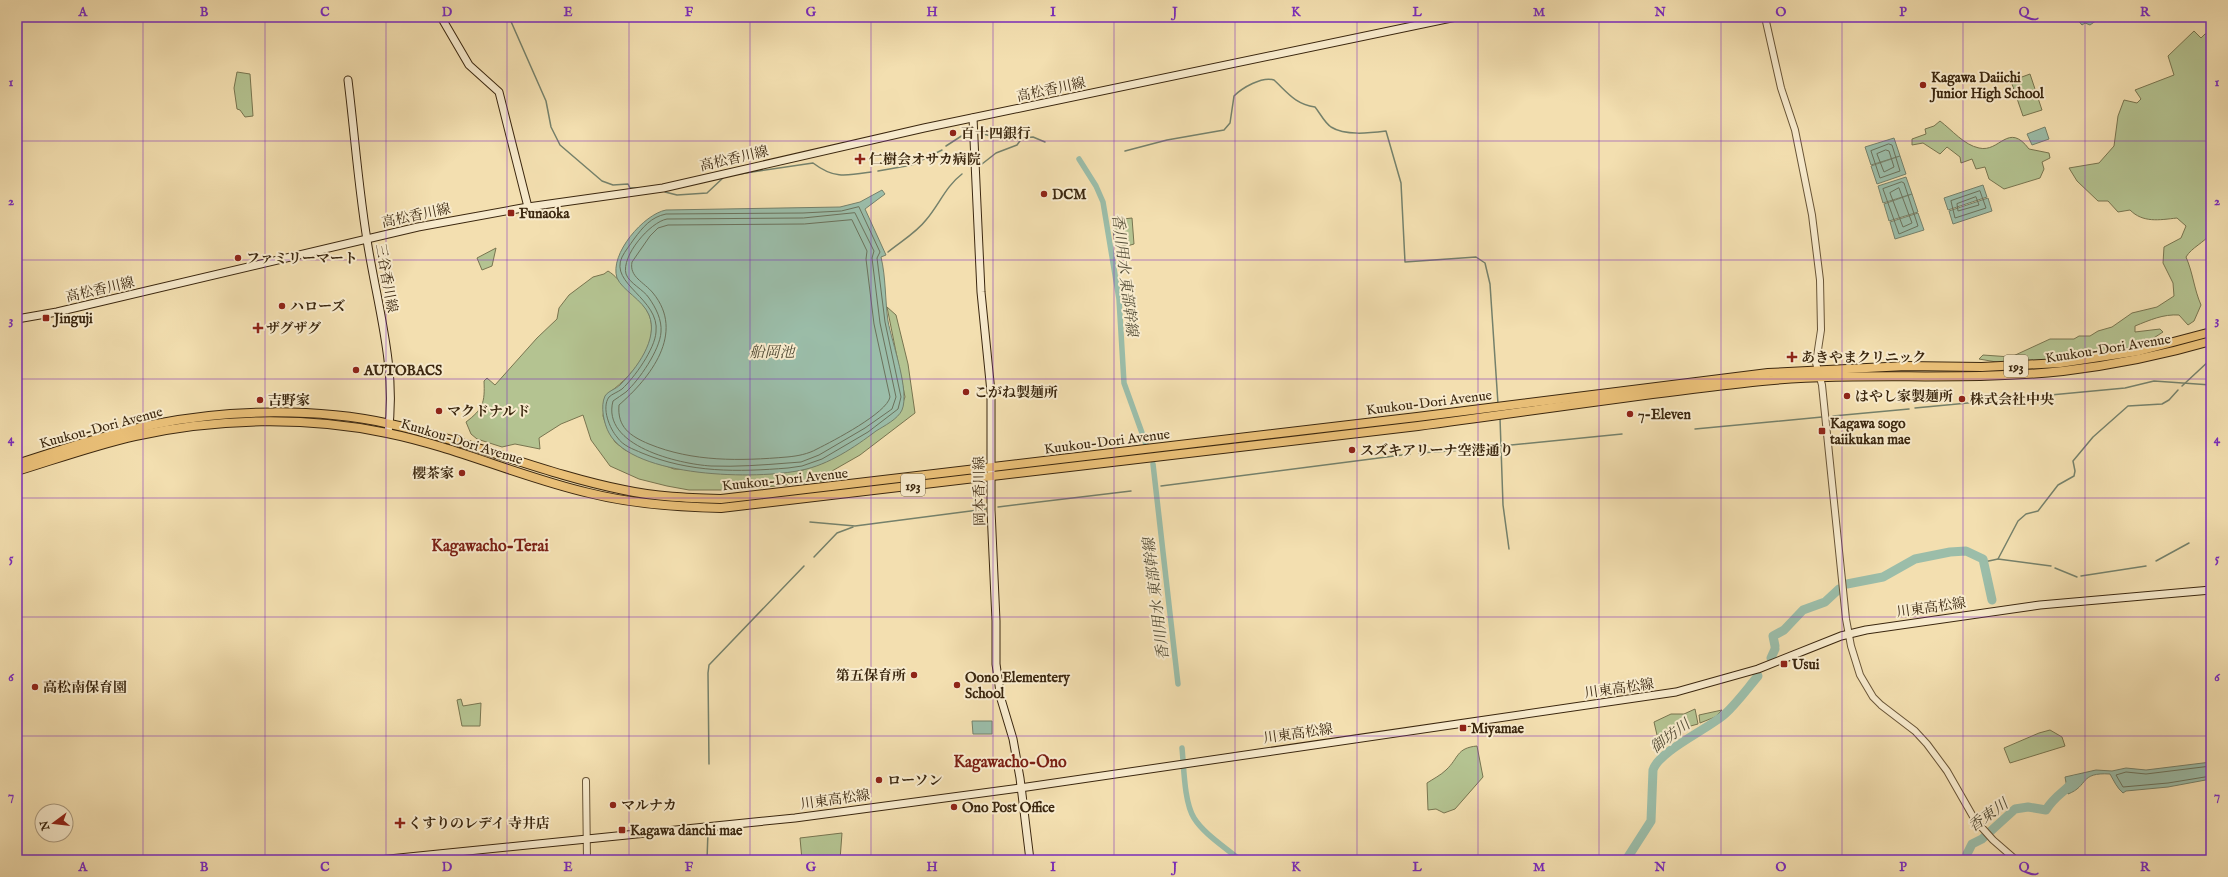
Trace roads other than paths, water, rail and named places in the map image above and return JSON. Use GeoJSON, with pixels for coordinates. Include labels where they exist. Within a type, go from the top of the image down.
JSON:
{"type":"FeatureCollection","features":[{"type":"Feature","properties":{"kind":"highway","name":"Kuukou-Dori Avenue"},"geometry":{"type":"LineString","coordinates":[[1819,374],[1906,366],[1990,367],[2060,363],[2139,352],[2211,332]]}},
{"type":"Feature","properties":{"kind":"highway","name":"Kuukou-Dori Avenue"},"geometry":{"type":"LineString","coordinates":[[17,471],[134,437],[194,426],[256,422],[290,422],[348,426],[388,433],[437,445],[588,493],[650,504],[722,508],[1652,386],[1768,374],[1955,376],[2061,371],[2141,359],[2211,341]]}},
{"type":"Feature","properties":{"kind":"highway","name":"Kuukou-Dori Avenue"},"geometry":{"type":"LineString","coordinates":[[17,464],[102,437],[158,424],[193,418],[256,413],[315,414],[389,424],[438,436],[593,484],[626,491],[687,498],[721,499],[991,472]]}},
{"type":"Feature","properties":{"kind":"main road"},"geometry":{"type":"LineString","coordinates":[[441,17],[469,65],[499,92],[528,207]]}},
{"type":"Feature","properties":{"kind":"main road","name":"高松香川線"},"geometry":{"type":"LineString","coordinates":[[17,319],[57,312],[367,239],[528,207],[663,188],[730,171],[974,118],[1456,17]]}},
{"type":"Feature","properties":{"kind":"main road","name":"三谷香川線"},"geometry":{"type":"LineString","coordinates":[[348,80],[367,239],[388,362],[391,390],[388,433]]}},
{"type":"Feature","properties":{"kind":"main road","name":"岡本香川線"},"geometry":{"type":"LineString","coordinates":[[974,118],[982,313],[991,378],[991,472],[996,664],[1001,699],[1013,739],[1030,860]]}},
{"type":"Feature","properties":{"kind":"main road","name":"川東高松線"},"geometry":{"type":"LineString","coordinates":[[379,860],[795,818],[1020,788],[1676,692],[1758,669],[1849,633],[2040,605],[2211,590]]}},
{"type":"Feature","properties":{"kind":"street"},"geometry":{"type":"LineString","coordinates":[[1765,17],[1781,88],[1795,130],[1812,215],[1820,280],[1822,323],[1816,363],[1819,374],[1849,633],[1855,661],[1866,686],[1881,705],[1914,731],[1927,744],[1947,771],[1975,820],[1993,840],[2016,860]]}},
{"type":"Feature","properties":{"kind":"street"},"geometry":{"type":"LineString","coordinates":[[586,781],[588,860]]}},
{"type":"Feature","properties":{"kind":"water"},"geometry":{"type":"Polygon","coordinates":[[[2075,17],[2107,17],[2107,20],[2102,21],[2100,18],[2090,25],[2085,23],[2082,25],[2075,17]]]}},
{"type":"Feature","properties":{"kind":"water"},"geometry":{"type":"Polygon","coordinates":[[[2045,127],[2049,139],[2032,145],[2027,134],[2045,127]]]}},
{"type":"Feature","properties":{"kind":"water"},"geometry":{"type":"Polygon","coordinates":[[[1894,138],[1900,156],[1871,165],[1865,147],[1894,138]]]}},
{"type":"Feature","properties":{"kind":"water"},"geometry":{"type":"Polygon","coordinates":[[[1900,156],[1906,174],[1877,184],[1871,166],[1900,156]]]}},
{"type":"Feature","properties":{"kind":"water"},"geometry":{"type":"Polygon","coordinates":[[[1906,177],[1912,194],[1883,203],[1878,186],[1906,177]]]}},
{"type":"Feature","properties":{"kind":"water"},"geometry":{"type":"Polygon","coordinates":[[[1983,185],[1987,197],[1948,210],[1944,198],[1983,185]]]}},
{"type":"Feature","properties":{"kind":"water","name":"船岡池"},"geometry":{"type":"Polygon","coordinates":[[[882,190],[885,194],[865,209],[886,255],[881,257],[884,273],[888,321],[900,367],[904,391],[902,410],[897,416],[841,455],[831,460],[812,468],[782,473],[728,475],[698,472],[669,467],[643,459],[622,448],[607,429],[603,415],[603,405],[606,394],[620,385],[633,371],[644,353],[651,334],[651,324],[646,310],[638,300],[623,287],[617,278],[616,268],[618,258],[630,236],[639,227],[657,213],[666,210],[840,207],[860,202],[882,190]]]}},
{"type":"Feature","properties":{"kind":"water"},"geometry":{"type":"Polygon","coordinates":[[[1912,194],[1918,212],[1889,221],[1884,204],[1912,194]]]}},
{"type":"Feature","properties":{"kind":"water"},"geometry":{"type":"Polygon","coordinates":[[[1988,198],[1992,211],[1953,224],[1949,211],[1988,198]]]}},
{"type":"Feature","properties":{"kind":"water"},"geometry":{"type":"Polygon","coordinates":[[[1918,213],[1924,230],[1895,239],[1890,222],[1918,213]]]}},
{"type":"Feature","properties":{"kind":"water"},"geometry":{"type":"Polygon","coordinates":[[[972,721],[992,721],[992,734],[973,734],[972,721]]]}},
{"type":"Feature","properties":{"kind":"water"},"geometry":{"type":"Polygon","coordinates":[[[2211,762],[2211,779],[2168,787],[2126,791],[2123,793],[2117,787],[2110,774],[2100,774],[2089,777],[2075,791],[2068,794],[2065,777],[2096,770],[2112,771],[2126,768],[2146,770],[2211,762]]]}},
{"type":"Feature","properties":{"kind":"waterway"},"geometry":{"type":"LineString","coordinates":[[509,17],[546,101],[551,127],[560,145],[602,181],[613,185],[628,184],[630,188],[640,188]]}},
{"type":"Feature","properties":{"kind":"waterway"},"geometry":{"type":"LineString","coordinates":[[1125,151],[1167,140],[1224,130],[1230,123],[1234,96],[1258,81],[1269,79],[1274,80],[1297,101],[1308,106],[1315,107],[1326,123],[1337,130],[1350,133],[1386,131],[1401,183],[1405,262],[1476,257],[1485,263],[1490,284],[1498,404]]}},
{"type":"Feature","properties":{"kind":"waterway"},"geometry":{"type":"LineString","coordinates":[[980,133],[1005,140],[1033,137],[1045,142]]}},
{"type":"Feature","properties":{"kind":"waterway"},"geometry":{"type":"LineString","coordinates":[[946,146],[963,135],[971,134]]}},
{"type":"Feature","properties":{"kind":"waterway"},"geometry":{"type":"LineString","coordinates":[[982,164],[996,153],[1017,145],[1022,138]]}},
{"type":"Feature","properties":{"kind":"waterway"},"geometry":{"type":"LineString","coordinates":[[878,171],[912,165],[942,150]]}},
{"type":"Feature","properties":{"kind":"waterway","name":"香川用水 東部幹線"},"geometry":{"type":"LineString","coordinates":[[1079,159],[1096,186],[1103,202],[1119,299],[1124,383],[1146,444]]}},
{"type":"Feature","properties":{"kind":"waterway"},"geometry":{"type":"LineString","coordinates":[[739,174],[813,163],[827,172],[840,175],[854,175],[871,172]]}},
{"type":"Feature","properties":{"kind":"waterway"},"geometry":{"type":"LineString","coordinates":[[888,252],[922,225],[951,184],[962,174]]}},
{"type":"Feature","properties":{"kind":"waterway"},"geometry":{"type":"LineString","coordinates":[[665,192],[677,195],[707,193],[724,177]]}},
{"type":"Feature","properties":{"kind":"waterway"},"geometry":{"type":"LineString","coordinates":[[2182,386],[2211,359]]}},
{"type":"Feature","properties":{"kind":"waterway"},"geometry":{"type":"LineString","coordinates":[[1915,408],[2125,388],[2154,381],[2211,385]]}},
{"type":"Feature","properties":{"kind":"waterway"},"geometry":{"type":"LineString","coordinates":[[1984,562],[1998,559],[2018,521],[2026,514],[2038,511],[2058,485],[2074,476],[2075,471],[2073,461],[2093,437],[2128,406],[2162,404],[2169,400],[2178,390]]}},
{"type":"Feature","properties":{"kind":"waterway"},"geometry":{"type":"LineString","coordinates":[[1833,416],[1909,409]]}},
{"type":"Feature","properties":{"kind":"waterway"},"geometry":{"type":"LineString","coordinates":[[1695,429],[1822,417]]}},
{"type":"Feature","properties":{"kind":"waterway"},"geometry":{"type":"LineString","coordinates":[[1500,418],[1503,505],[1509,549]]}},
{"type":"Feature","properties":{"kind":"waterway"},"geometry":{"type":"LineString","coordinates":[[1501,446],[1622,434]]}},
{"type":"Feature","properties":{"kind":"waterway"},"geometry":{"type":"LineString","coordinates":[[1419,453],[1494,448]]}},
{"type":"Feature","properties":{"kind":"waterway"},"geometry":{"type":"LineString","coordinates":[[1161,486],[1410,454]]}},
{"type":"Feature","properties":{"kind":"waterway","name":"香川用水 東部幹線"},"geometry":{"type":"LineString","coordinates":[[1153,464],[1178,684]]}},
{"type":"Feature","properties":{"kind":"waterway"},"geometry":{"type":"LineString","coordinates":[[998,507],[1131,491]]}},
{"type":"Feature","properties":{"kind":"waterway"},"geometry":{"type":"LineString","coordinates":[[810,522],[855,526],[986,509]]}},
{"type":"Feature","properties":{"kind":"waterway"},"geometry":{"type":"LineString","coordinates":[[814,557],[837,533],[853,527]]}},
{"type":"Feature","properties":{"kind":"waterway"},"geometry":{"type":"LineString","coordinates":[[2156,561],[2189,543]]}},
{"type":"Feature","properties":{"kind":"waterway","name":"御坊川"},"geometry":{"type":"LineString","coordinates":[[1847,584],[1883,577],[1915,559],[1950,552],[1966,551],[1983,559],[1992,600]]}},
{"type":"Feature","properties":{"kind":"waterway"},"geometry":{"type":"LineString","coordinates":[[1998,559],[2051,566]]}},
{"type":"Feature","properties":{"kind":"waterway"},"geometry":{"type":"LineString","coordinates":[[709,764],[709,665],[804,566]]}},
{"type":"Feature","properties":{"kind":"waterway"},"geometry":{"type":"LineString","coordinates":[[2081,576],[2146,566]]}},
{"type":"Feature","properties":{"kind":"waterway"},"geometry":{"type":"LineString","coordinates":[[2055,568],[2077,577]]}},
{"type":"Feature","properties":{"kind":"waterway","name":"御坊川"},"geometry":{"type":"LineString","coordinates":[[1775,646],[1773,636],[1784,630],[1803,610],[1825,602],[1839,589]]}},
{"type":"Feature","properties":{"kind":"waterway","name":"御坊川"},"geometry":{"type":"LineString","coordinates":[[1771,658],[1775,649]]}},
{"type":"Feature","properties":{"kind":"waterway","name":"御坊川"},"geometry":{"type":"LineString","coordinates":[[1626,860],[1651,821],[1653,770],[1657,763],[1664,755],[1725,714],[1738,701],[1758,676]]}},
{"type":"Feature","properties":{"kind":"waterway","name":"香川用水 東部幹線"},"geometry":{"type":"LineString","coordinates":[[1182,748],[1186,794],[1194,818],[1209,835],[1240,860]]}},
{"type":"Feature","properties":{"kind":"waterway","name":"香東川"},"geometry":{"type":"LineString","coordinates":[[1967,860],[1967,854],[1972,844],[1982,839],[2015,809],[2028,807],[2046,810],[2053,801],[2075,780]]}},
{"type":"Feature","properties":{"kind":"waterway"},"geometry":{"type":"LineString","coordinates":[[707,860],[708,831]]}},
{"type":"Feature","properties":{"kind":"place","name":"Kagawa Daiichi Junior High School"},"geometry":{"type":"Point","coordinates":[1923,85]}},
{"type":"Feature","properties":{"kind":"place","name":"百十四銀行"},"geometry":{"type":"Point","coordinates":[953,133]}},
{"type":"Feature","properties":{"kind":"place","name":"仁樹会オサカ病院"},"geometry":{"type":"Point","coordinates":[860,159]}},
{"type":"Feature","properties":{"kind":"place","name":"DCM"},"geometry":{"type":"Point","coordinates":[1044,194]}},
{"type":"Feature","properties":{"kind":"place","name":"Funaoka"},"geometry":{"type":"Point","coordinates":[511,213]}},
{"type":"Feature","properties":{"kind":"place","name":"ファミリーマート"},"geometry":{"type":"Point","coordinates":[238,258]}},
{"type":"Feature","properties":{"kind":"place","name":"ハローズ"},"geometry":{"type":"Point","coordinates":[282,306]}},
{"type":"Feature","properties":{"kind":"place","name":"Jinguji"},"geometry":{"type":"Point","coordinates":[46,318]}},
{"type":"Feature","properties":{"kind":"place","name":"ザグザグ"},"geometry":{"type":"Point","coordinates":[258,328]}},
{"type":"Feature","properties":{"kind":"place","name":"あきやまクリニック"},"geometry":{"type":"Point","coordinates":[1792,357]}},
{"type":"Feature","properties":{"kind":"place","name":"AUTOBACS"},"geometry":{"type":"Point","coordinates":[356,370]}},
{"type":"Feature","properties":{"kind":"place","name":"こがね製麺所"},"geometry":{"type":"Point","coordinates":[966,392]}},
{"type":"Feature","properties":{"kind":"place","name":"はやし家製麺所"},"geometry":{"type":"Point","coordinates":[1847,396]}},
{"type":"Feature","properties":{"kind":"place","name":"株式会社中央"},"geometry":{"type":"Point","coordinates":[1962,399]}},
{"type":"Feature","properties":{"kind":"place","name":"吉野家"},"geometry":{"type":"Point","coordinates":[260,400]}},
{"type":"Feature","properties":{"kind":"place","name":"マクドナルド"},"geometry":{"type":"Point","coordinates":[439,411]}},
{"type":"Feature","properties":{"kind":"place","name":"7-Eleven"},"geometry":{"type":"Point","coordinates":[1630,414]}},
{"type":"Feature","properties":{"kind":"place","name":"Kagawa sogo taiikukan mae"},"geometry":{"type":"Point","coordinates":[1822,431]}},
{"type":"Feature","properties":{"kind":"place","name":"スズキアリーナ空港通り"},"geometry":{"type":"Point","coordinates":[1352,450]}},
{"type":"Feature","properties":{"kind":"place","name":"櫻茶家"},"geometry":{"type":"Point","coordinates":[462,473]}},
{"type":"Feature","properties":{"kind":"place","name":"Usui"},"geometry":{"type":"Point","coordinates":[1784,664]}},
{"type":"Feature","properties":{"kind":"place","name":"第五保育所"},"geometry":{"type":"Point","coordinates":[914,675]}},
{"type":"Feature","properties":{"kind":"place","name":"Oono Elementery School"},"geometry":{"type":"Point","coordinates":[957,685]}},
{"type":"Feature","properties":{"kind":"place","name":"高松南保育園"},"geometry":{"type":"Point","coordinates":[35,687]}},
{"type":"Feature","properties":{"kind":"place","name":"Miyamae"},"geometry":{"type":"Point","coordinates":[1463,728]}},
{"type":"Feature","properties":{"kind":"place","name":"ローソン"},"geometry":{"type":"Point","coordinates":[879,780]}},
{"type":"Feature","properties":{"kind":"place","name":"マルナカ"},"geometry":{"type":"Point","coordinates":[613,805]}},
{"type":"Feature","properties":{"kind":"place","name":"Ono Post Office"},"geometry":{"type":"Point","coordinates":[954,807]}},
{"type":"Feature","properties":{"kind":"place","name":"くすりのレデイ 寺井店"},"geometry":{"type":"Point","coordinates":[400,823]}},
{"type":"Feature","properties":{"kind":"place","name":"Kagawa danchi mae"},"geometry":{"type":"Point","coordinates":[622,830]}},
{"type":"Feature","properties":{"kind":"district","name":"Kagawacho-Terai"},"geometry":{"type":"Point","coordinates":[490,545]}},
{"type":"Feature","properties":{"kind":"district","name":"Kagawacho-Ono"},"geometry":{"type":"Point","coordinates":[1010,761]}}]}
